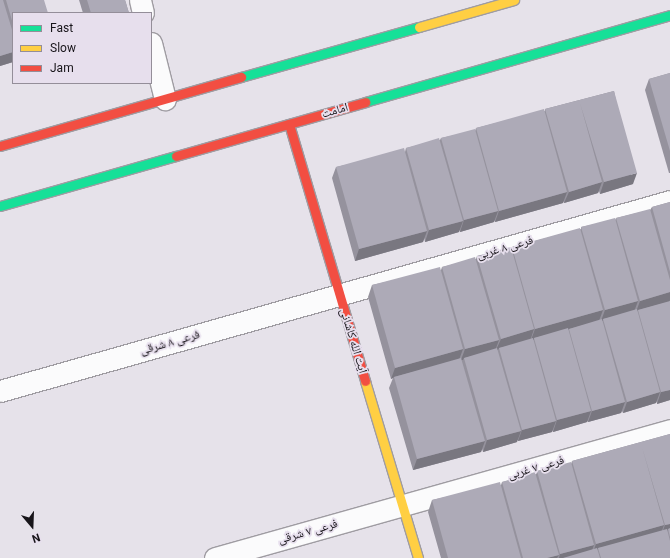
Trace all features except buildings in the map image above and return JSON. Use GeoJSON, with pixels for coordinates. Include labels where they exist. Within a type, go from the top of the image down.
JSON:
{"type":"FeatureCollection","features":[{"type":"Feature","properties":{"kind":"main road"},"geometry":{"type":"LineString","coordinates":[[0,146],[514,0]]}},
{"type":"Feature","properties":{"kind":"main road","name":"امامت"},"geometry":{"type":"LineString","coordinates":[[0,206],[670,16]]}},
{"type":"Feature","properties":{"kind":"main road","name":"آیت الله کاشانی"},"geometry":{"type":"LineString","coordinates":[[289,124],[418,558]]}},
{"type":"Feature","properties":{"kind":"street"},"geometry":{"type":"LineString","coordinates":[[140,0],[143,12]]}},
{"type":"Feature","properties":{"kind":"street"},"geometry":{"type":"LineString","coordinates":[[152,47],[165,99]]}},
{"type":"Feature","properties":{"kind":"street","name":"فرعی ۸ غربی"},"geometry":{"type":"LineString","coordinates":[[340,296],[670,201]]}},
{"type":"Feature","properties":{"kind":"street","name":"فرعی ۸ شرقی"},"geometry":{"type":"LineString","coordinates":[[0,391],[340,296]]}},
{"type":"Feature","properties":{"kind":"street","name":"فرعی ۷ غربی"},"geometry":{"type":"LineString","coordinates":[[402,506],[670,430]]}},
{"type":"Feature","properties":{"kind":"street","name":"فرعی ۷ شرقی"},"geometry":{"type":"LineString","coordinates":[[215,558],[402,506]]}},
{"type":"Feature","properties":{"kind":"traffic: fast"},"geometry":{"type":"LineString","coordinates":[[365,102],[670,15]]}},
{"type":"Feature","properties":{"kind":"traffic: fast"},"geometry":{"type":"LineString","coordinates":[[241,77],[419,27]]}},
{"type":"Feature","properties":{"kind":"traffic: fast"},"geometry":{"type":"LineString","coordinates":[[0,206],[176,156]]}},
{"type":"Feature","properties":{"kind":"traffic: slow"},"geometry":{"type":"LineString","coordinates":[[419,27],[514,0]]}},
{"type":"Feature","properties":{"kind":"traffic: slow"},"geometry":{"type":"LineString","coordinates":[[365,381],[418,558]]}},
{"type":"Feature","properties":{"kind":"traffic: jam"},"geometry":{"type":"LineString","coordinates":[[0,146],[241,77]]}},
{"type":"Feature","properties":{"kind":"traffic: jam"},"geometry":{"type":"LineString","coordinates":[[176,156],[365,102]]}},
{"type":"Feature","properties":{"kind":"traffic: jam"},"geometry":{"type":"LineString","coordinates":[[289,124],[365,381]]}}]}
